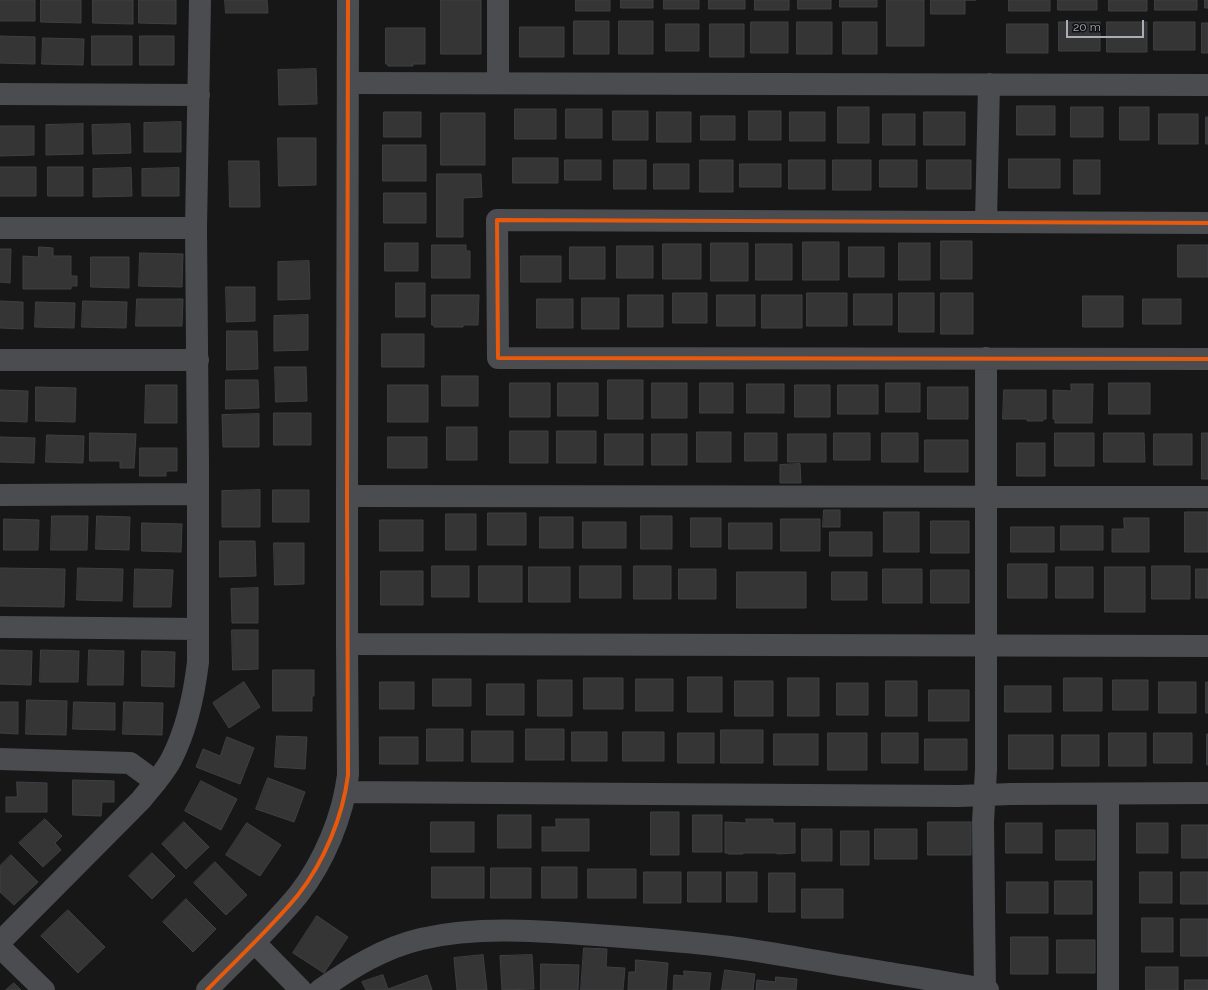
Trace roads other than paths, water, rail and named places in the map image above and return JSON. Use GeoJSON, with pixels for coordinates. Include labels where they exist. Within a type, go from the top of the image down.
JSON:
{"type":"FeatureCollection","features":[{"type":"Feature","properties":{"kind":"street"},"geometry":{"type":"LineString","coordinates":[[0,942],[141,800],[156,782],[170,761],[182,735],[190,710],[198,662],[198,360],[196,228],[200,0]]}},
{"type":"Feature","properties":{"kind":"street"},"geometry":{"type":"LineString","coordinates":[[207,990],[298,894],[328,844],[346,792],[348,775],[348,0]]}},
{"type":"Feature","properties":{"kind":"street"},"geometry":{"type":"LineString","coordinates":[[498,0],[498,83]]}},
{"type":"Feature","properties":{"kind":"street"},"geometry":{"type":"LineString","coordinates":[[348,83],[1208,85]]}},
{"type":"Feature","properties":{"kind":"street"},"geometry":{"type":"LineString","coordinates":[[986,222],[989,84]]}},
{"type":"Feature","properties":{"kind":"street"},"geometry":{"type":"LineString","coordinates":[[0,94],[199,95]]}},
{"type":"Feature","properties":{"kind":"street"},"geometry":{"type":"LineString","coordinates":[[1208,223],[497,220],[498,358],[986,358],[1208,360]]}},
{"type":"Feature","properties":{"kind":"street"},"geometry":{"type":"LineString","coordinates":[[0,228],[196,228]]}},
{"type":"Feature","properties":{"kind":"street"},"geometry":{"type":"LineString","coordinates":[[320,990],[370,958],[394,947],[421,939],[483,931],[543,932],[636,938],[730,947],[986,990],[983,822],[986,770],[986,358]]}},
{"type":"Feature","properties":{"kind":"street"},"geometry":{"type":"LineString","coordinates":[[0,360],[198,360]]}},
{"type":"Feature","properties":{"kind":"street"},"geometry":{"type":"LineString","coordinates":[[0,495],[198,494]]}},
{"type":"Feature","properties":{"kind":"street"},"geometry":{"type":"LineString","coordinates":[[347,496],[1208,497]]}},
{"type":"Feature","properties":{"kind":"street"},"geometry":{"type":"LineString","coordinates":[[0,627],[198,629]]}},
{"type":"Feature","properties":{"kind":"street"},"geometry":{"type":"LineString","coordinates":[[347,644],[1208,646]]}},
{"type":"Feature","properties":{"kind":"street"},"geometry":{"type":"LineString","coordinates":[[0,758],[130,763],[156,782]]}},
{"type":"Feature","properties":{"kind":"street"},"geometry":{"type":"LineString","coordinates":[[346,792],[959,796],[1011,794],[1208,793]]}},
{"type":"Feature","properties":{"kind":"street"},"geometry":{"type":"LineString","coordinates":[[1108,794],[1108,990]]}},
{"type":"Feature","properties":{"kind":"street"},"geometry":{"type":"LineString","coordinates":[[254,942],[301,990]]}},
{"type":"Feature","properties":{"kind":"street"},"geometry":{"type":"LineString","coordinates":[[0,947],[44,990]]}}]}
